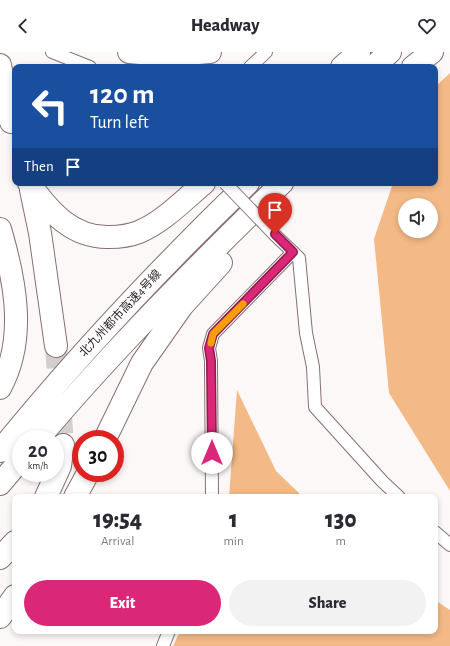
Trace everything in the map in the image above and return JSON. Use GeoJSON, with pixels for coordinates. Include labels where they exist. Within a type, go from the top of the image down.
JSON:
{"type":"FeatureCollection","features":[{"type":"Feature","properties":{"kind":"highway"},"geometry":{"type":"LineString","coordinates":[[129,52],[154,55],[187,55],[210,52]]}},
{"type":"Feature","properties":{"kind":"highway"},"geometry":{"type":"LineString","coordinates":[[345,64],[359,52]]}},
{"type":"Feature","properties":{"kind":"highway"},"geometry":{"type":"LineString","coordinates":[[376,64],[390,52]]}},
{"type":"Feature","properties":{"kind":"highway"},"geometry":{"type":"LineString","coordinates":[[417,64],[432,52]]}},
{"type":"Feature","properties":{"kind":"highway"},"geometry":{"type":"LineString","coordinates":[[0,65],[12,123]]}},
{"type":"Feature","properties":{"kind":"highway"},"geometry":{"type":"LineString","coordinates":[[0,96],[12,126]]}},
{"type":"Feature","properties":{"kind":"highway"},"geometry":{"type":"LineString","coordinates":[[30,186],[40,233],[56,346]]}},
{"type":"Feature","properties":{"kind":"highway"},"geometry":{"type":"LineString","coordinates":[[31,186],[43,203],[59,219],[78,232],[99,237],[120,237],[138,232],[157,221],[200,186]]}},
{"type":"Feature","properties":{"kind":"highway","name":"北九州都市高速4号線"},"geometry":{"type":"LineString","coordinates":[[0,451],[41,400],[100,334],[155,275],[245,186]]}},
{"type":"Feature","properties":{"kind":"highway","name":"北九州都市高速4号線"},"geometry":{"type":"LineString","coordinates":[[46,430],[115,353],[170,295],[279,186]]}},
{"type":"Feature","properties":{"kind":"highway"},"geometry":{"type":"LineString","coordinates":[[109,430],[142,363],[161,334],[182,306],[290,186]]}},
{"type":"Feature","properties":{"kind":"highway"},"geometry":{"type":"LineString","coordinates":[[0,229],[9,261],[14,288],[0,336]]}},
{"type":"Feature","properties":{"kind":"highway"},"geometry":{"type":"LineString","coordinates":[[0,248],[11,288],[8,309],[15,339],[10,363],[0,388]]}},
{"type":"Feature","properties":{"kind":"highway"},"geometry":{"type":"LineString","coordinates":[[0,484],[12,470]]}},
{"type":"Feature","properties":{"kind":"highway"},"geometry":{"type":"LineString","coordinates":[[47,494],[53,482]]}},
{"type":"Feature","properties":{"kind":"highway"},"geometry":{"type":"LineString","coordinates":[[77,494],[83,482]]}},
{"type":"Feature","properties":{"kind":"highway"},"geometry":{"type":"LineString","coordinates":[[0,558],[12,545]]}},
{"type":"Feature","properties":{"kind":"highway"},"geometry":{"type":"LineString","coordinates":[[0,617],[12,600]]}},
{"type":"Feature","properties":{"kind":"street"},"geometry":{"type":"LineString","coordinates":[[52,52],[82,64]]}},
{"type":"Feature","properties":{"kind":"street"},"geometry":{"type":"LineString","coordinates":[[253,64],[266,52]]}},
{"type":"Feature","properties":{"kind":"street"},"geometry":{"type":"LineString","coordinates":[[228,186],[300,258],[306,333],[312,368],[315,407],[382,481],[396,494]]}},
{"type":"Feature","properties":{"kind":"street"},"geometry":{"type":"LineString","coordinates":[[212,494],[211,361],[209,348],[213,334],[293,252]]}},
{"type":"Feature","properties":{"kind":"street"},"geometry":{"type":"LineString","coordinates":[[438,535],[450,545]]}},
{"type":"Feature","properties":{"kind":"street"},"geometry":{"type":"LineString","coordinates":[[163,646],[168,634]]}},
{"type":"Feature","properties":{"kind":"shaded area"},"geometry":{"type":"Polygon","coordinates":[[[450,73],[450,491],[389,393],[374,239],[392,186],[438,186],[438,84],[450,73]]]}},
{"type":"Feature","properties":{"kind":"shaded area"},"geometry":{"type":"Polygon","coordinates":[[[237,390],[276,471],[300,494],[229,494],[237,390]]]}},
{"type":"Feature","properties":{"kind":"shaded area"},"geometry":{"type":"Polygon","coordinates":[[[438,602],[450,610],[450,646],[173,646],[179,634],[438,634],[438,602]]]}},
{"type":"Feature","properties":{"kind":"tunnel"},"geometry":{"type":"LineString","coordinates":[[56,346],[62,430]]}},
{"type":"Feature","properties":{"kind":"slow traffic"},"geometry":{"type":"LineString","coordinates":[[211,343],[213,334],[243,304]]}},
{"type":"Feature","properties":{"kind":"route"},"geometry":{"type":"LineString","coordinates":[[212,453],[211,361],[209,348],[213,334],[293,252],[275,234]]}}]}
